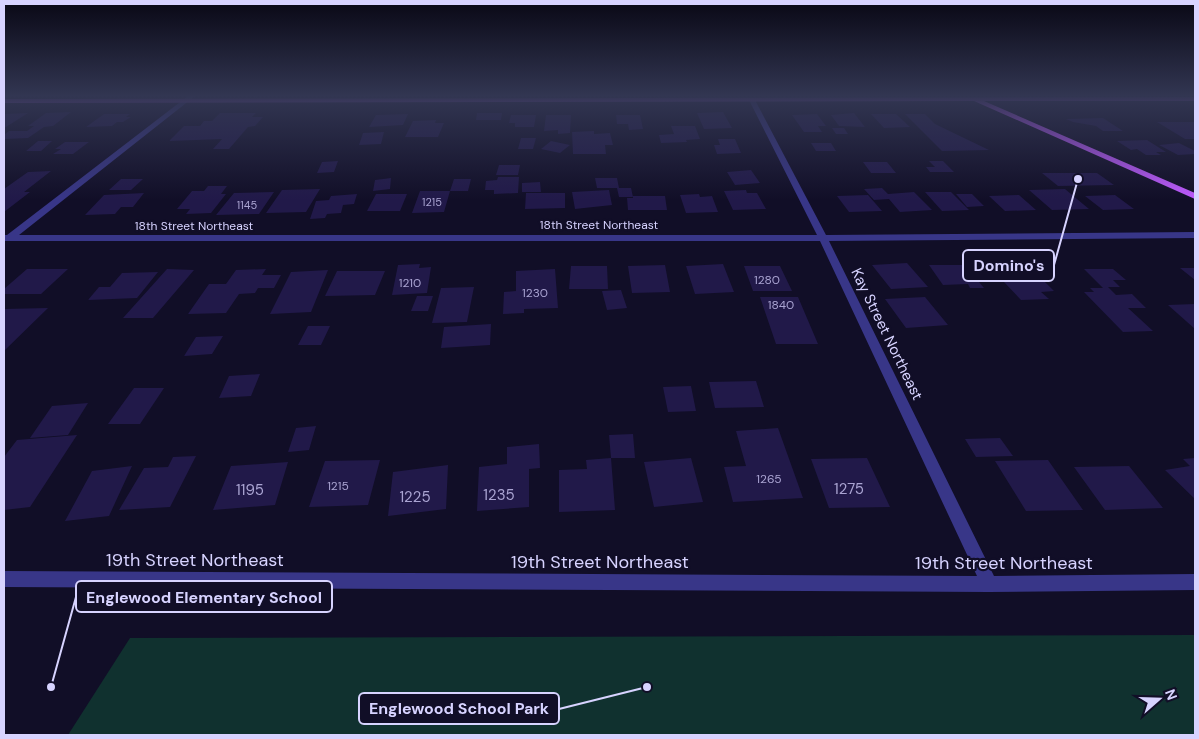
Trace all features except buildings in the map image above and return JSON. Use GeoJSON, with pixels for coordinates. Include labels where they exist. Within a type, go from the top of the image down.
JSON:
{"type":"FeatureCollection","features":[{"type":"Feature","properties":{"kind":"main road"},"geometry":{"type":"LineString","coordinates":[[1044,130],[1195,196]]}},
{"type":"Feature","properties":{"kind":"street"},"geometry":{"type":"LineString","coordinates":[[6,240],[147,130]]}},
{"type":"Feature","properties":{"kind":"street","name":"Kay Street Northeast"},"geometry":{"type":"LineString","coordinates":[[768,130],[823,238],[989,584]]}},
{"type":"Feature","properties":{"kind":"street","name":"18th Street Northeast"},"geometry":{"type":"LineString","coordinates":[[6,240],[1195,235]]}},
{"type":"Feature","properties":{"kind":"street","name":"19th Street Northeast"},"geometry":{"type":"LineString","coordinates":[[4,580],[989,584],[1195,582]]}},
{"type":"Feature","properties":{"kind":"green space"},"geometry":{"type":"Polygon","coordinates":[[[1195,635],[1195,735],[68,735],[130,638],[1195,635]]]}},
{"type":"Feature","properties":{"kind":"place","name":"Domino's"},"geometry":{"type":"Point","coordinates":[1078,179]}},
{"type":"Feature","properties":{"kind":"place","name":"Englewood Elementary School"},"geometry":{"type":"Point","coordinates":[51,687]}},
{"type":"Feature","properties":{"kind":"place","name":"Englewood School Park"},"geometry":{"type":"Point","coordinates":[647,687]}}]}
